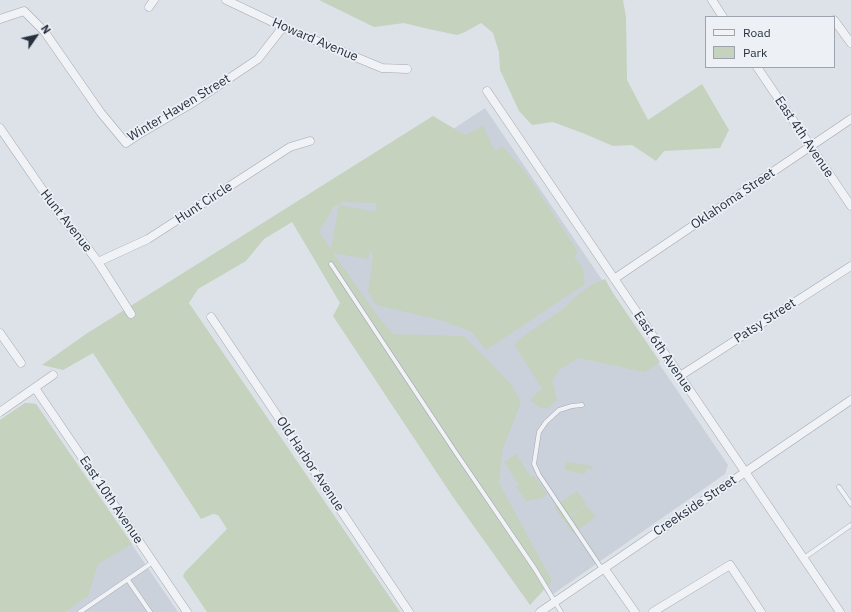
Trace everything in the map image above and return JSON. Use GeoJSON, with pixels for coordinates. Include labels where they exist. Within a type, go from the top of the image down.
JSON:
{"type":"FeatureCollection","features":[{"type":"Feature","properties":{"kind":"street","name":"Howard Avenue"},"geometry":{"type":"LineString","coordinates":[[226,0],[283,27],[382,68],[407,69]]}},
{"type":"Feature","properties":{"kind":"street"},"geometry":{"type":"LineString","coordinates":[[712,0],[722,16]]}},
{"type":"Feature","properties":{"kind":"street","name":"Winter Haven Street"},"geometry":{"type":"LineString","coordinates":[[0,19],[24,11],[44,31],[101,113],[126,143],[194,102],[258,60],[283,27]]}},
{"type":"Feature","properties":{"kind":"street"},"geometry":{"type":"LineString","coordinates":[[835,21],[851,43]]}},
{"type":"Feature","properties":{"kind":"street","name":"East 4th Avenue"},"geometry":{"type":"LineString","coordinates":[[759,68],[851,206]]}},
{"type":"Feature","properties":{"kind":"street","name":"East 6th Avenue"},"geometry":{"type":"LineString","coordinates":[[487,91],[840,612]]}},
{"type":"Feature","properties":{"kind":"street","name":"Oklahoma Street"},"geometry":{"type":"LineString","coordinates":[[614,280],[851,119]]}},
{"type":"Feature","properties":{"kind":"street","name":"Hunt Avenue"},"geometry":{"type":"LineString","coordinates":[[0,128],[62,218],[80,238],[98,262],[131,314]]}},
{"type":"Feature","properties":{"kind":"street","name":"Hunt Circle"},"geometry":{"type":"LineString","coordinates":[[98,262],[148,239],[290,147],[310,141]]}},
{"type":"Feature","properties":{"kind":"street","name":"Patsy Street"},"geometry":{"type":"LineString","coordinates":[[680,376],[851,266]]}},
{"type":"Feature","properties":{"kind":"street","name":"Old Harbor Avenue"},"geometry":{"type":"LineString","coordinates":[[211,317],[409,612]]}},
{"type":"Feature","properties":{"kind":"street"},"geometry":{"type":"LineString","coordinates":[[0,333],[21,363]]}},
{"type":"Feature","properties":{"kind":"street"},"geometry":{"type":"LineString","coordinates":[[0,412],[53,375]]}},
{"type":"Feature","properties":{"kind":"street","name":"East 10th Avenue"},"geometry":{"type":"LineString","coordinates":[[35,388],[187,612]]}},
{"type":"Feature","properties":{"kind":"street","name":"Creekside Street"},"geometry":{"type":"LineString","coordinates":[[540,612],[851,400]]}},
{"type":"Feature","properties":{"kind":"street"},"geometry":{"type":"LineString","coordinates":[[653,612],[730,565],[761,612]]}},
{"type":"Feature","properties":{"kind":"street"},"geometry":{"type":"LineString","coordinates":[[603,569],[635,612]]}},
{"type":"Feature","properties":{"kind":"lane"},"geometry":{"type":"LineString","coordinates":[[331,264],[535,569],[560,612]]}},
{"type":"Feature","properties":{"kind":"lane"},"geometry":{"type":"LineString","coordinates":[[582,405],[559,410],[546,422],[539,432],[534,464],[539,475],[603,569]]}},
{"type":"Feature","properties":{"kind":"lane"},"geometry":{"type":"LineString","coordinates":[[839,487],[851,504]]}},
{"type":"Feature","properties":{"kind":"lane"},"geometry":{"type":"LineString","coordinates":[[803,558],[851,525]]}},
{"type":"Feature","properties":{"kind":"lane"},"geometry":{"type":"LineString","coordinates":[[80,612],[154,562]]}},
{"type":"Feature","properties":{"kind":"lane"},"geometry":{"type":"LineString","coordinates":[[128,580],[150,612]]}},
{"type":"Feature","properties":{"kind":"shaded area"},"geometry":{"type":"Polygon","coordinates":[[[485,108],[728,465],[725,474],[549,597],[303,228],[485,108]]]}},
{"type":"Feature","properties":{"kind":"shaded area"},"geometry":{"type":"Polygon","coordinates":[[[25,403],[36,404],[178,612],[0,612],[0,420],[25,403]]]}},
{"type":"Feature","properties":{"kind":"green space"},"geometry":{"type":"Polygon","coordinates":[[[319,0],[623,0],[626,17],[627,80],[648,120],[702,84],[729,130],[720,148],[664,151],[656,161],[632,145],[613,146],[553,122],[532,125],[519,111],[500,70],[499,52],[493,33],[481,23],[457,35],[404,23],[374,27],[319,0]]]}},
{"type":"Feature","properties":{"kind":"green space"},"geometry":{"type":"Polygon","coordinates":[[[433,116],[465,135],[483,126],[495,151],[502,146],[524,170],[578,252],[574,256],[583,269],[585,284],[486,350],[472,332],[440,320],[376,305],[368,292],[373,256],[370,250],[368,259],[333,253],[377,315],[393,334],[464,336],[511,384],[521,402],[502,451],[499,483],[552,581],[530,605],[453,497],[333,316],[340,303],[292,222],[264,239],[246,261],[198,289],[189,303],[400,612],[207,612],[183,576],[185,572],[227,529],[218,515],[213,514],[201,519],[93,353],[63,370],[42,365],[86,334],[433,116]],[[343,202],[333,208],[319,232],[331,249],[339,205],[376,212],[376,203],[343,202]]]}},
{"type":"Feature","properties":{"kind":"green space"},"geometry":{"type":"Polygon","coordinates":[[[605,279],[660,362],[645,372],[578,358],[559,370],[552,381],[557,399],[549,408],[540,408],[530,400],[542,388],[514,345],[521,338],[563,309],[575,297],[591,285],[605,279]]]}},
{"type":"Feature","properties":{"kind":"green space"},"geometry":{"type":"Polygon","coordinates":[[[25,403],[36,404],[132,544],[98,564],[88,596],[65,612],[0,612],[0,420],[25,403]]]}},
{"type":"Feature","properties":{"kind":"green space"},"geometry":{"type":"Polygon","coordinates":[[[516,454],[531,477],[534,476],[547,494],[543,498],[526,501],[516,487],[519,485],[504,462],[516,454]]]}},
{"type":"Feature","properties":{"kind":"green space"},"geometry":{"type":"Polygon","coordinates":[[[566,462],[593,466],[592,470],[586,469],[585,474],[565,470],[566,462]]]}},
{"type":"Feature","properties":{"kind":"green space"},"geometry":{"type":"Polygon","coordinates":[[[577,491],[586,504],[563,520],[554,507],[577,491]]]}},
{"type":"Feature","properties":{"kind":"green space"},"geometry":{"type":"Polygon","coordinates":[[[586,505],[596,517],[573,533],[564,521],[586,505]]]}}]}
